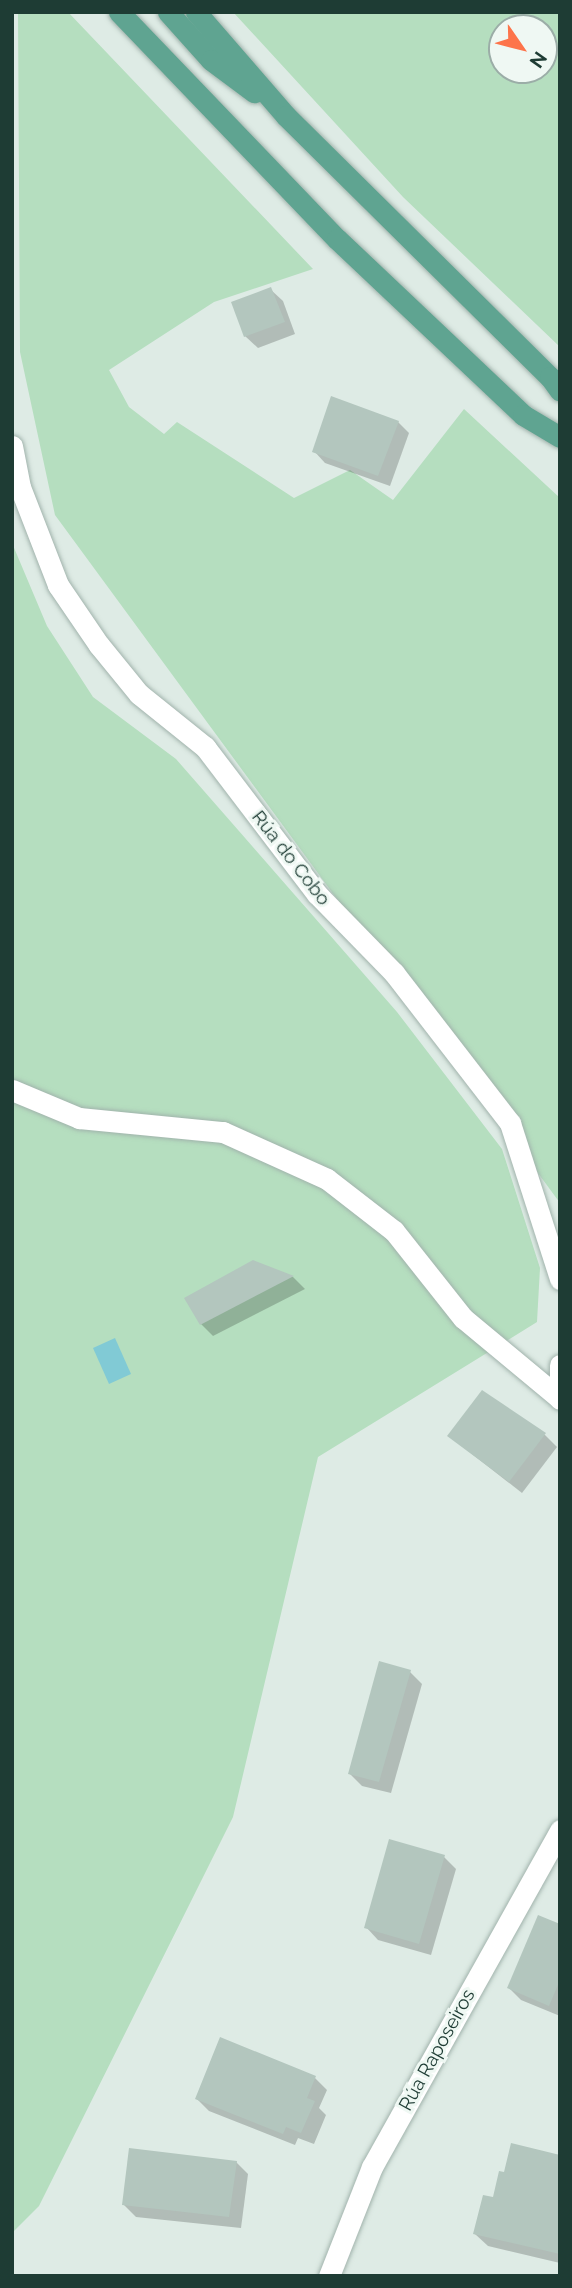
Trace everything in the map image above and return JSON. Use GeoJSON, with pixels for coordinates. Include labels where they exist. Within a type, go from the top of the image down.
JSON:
{"type":"FeatureCollection","features":[{"type":"Feature","properties":{"kind":"main road"},"geometry":{"type":"LineString","coordinates":[[119,12],[337,239],[523,415],[560,437]]}},
{"type":"Feature","properties":{"kind":"main road"},"geometry":{"type":"LineString","coordinates":[[131,12],[160,53]]}},
{"type":"Feature","properties":{"kind":"main road"},"geometry":{"type":"LineString","coordinates":[[168,12],[211,60],[286,116]]}},
{"type":"Feature","properties":{"kind":"main road"},"geometry":{"type":"LineString","coordinates":[[196,12],[286,116],[550,377],[560,391]]}},
{"type":"Feature","properties":{"kind":"street","name":"Rúa do Cobo"},"geometry":{"type":"LineString","coordinates":[[12,446],[20,487],[58,585],[99,645],[139,694],[205,747],[317,894],[394,973],[510,1123],[560,1279]]}},
{"type":"Feature","properties":{"kind":"street"},"geometry":{"type":"LineString","coordinates":[[12,1090],[79,1118],[223,1132],[327,1179],[394,1231],[463,1318],[559,1398]]}},
{"type":"Feature","properties":{"kind":"street"},"geometry":{"type":"LineString","coordinates":[[559,1398],[560,1365]]}},
{"type":"Feature","properties":{"kind":"street","name":"Rúa Raposeiros"},"geometry":{"type":"LineString","coordinates":[[329,2276],[372,2167],[560,1830]]}},
{"type":"Feature","properties":{"kind":"green space"},"geometry":{"type":"Polygon","coordinates":[[[18,12],[68,12],[313,269],[214,302],[109,370],[129,407],[164,434],[177,422],[294,498],[350,470],[393,500],[464,409],[560,498],[560,1203],[55,515],[20,352],[18,12]]]}},
{"type":"Feature","properties":{"kind":"green space"},"geometry":{"type":"Polygon","coordinates":[[[233,12],[560,12],[560,347],[403,197],[233,12]]]}},
{"type":"Feature","properties":{"kind":"green space"},"geometry":{"type":"Polygon","coordinates":[[[12,543],[47,626],[93,697],[176,759],[397,1012],[502,1149],[540,1268],[537,1322],[318,1457],[233,1817],[39,2206],[12,2233],[12,543]]]}},
{"type":"Feature","properties":{"kind":"water"},"geometry":{"type":"Polygon","coordinates":[[[115,1338],[131,1374],[109,1384],[93,1348],[115,1338]]]}},
{"type":"Feature","properties":{"kind":"building"},"geometry":{"type":"Polygon","coordinates":[[[271,287],[285,322],[244,337],[231,302],[271,287]]]}},
{"type":"Feature","properties":{"kind":"building"},"geometry":{"type":"Polygon","coordinates":[[[331,396],[399,421],[378,476],[312,452],[331,396]]]}},
{"type":"Feature","properties":{"kind":"building"},"geometry":{"type":"Polygon","coordinates":[[[253,1260],[294,1276],[200,1325],[184,1298],[253,1260]]]}},
{"type":"Feature","properties":{"kind":"building"},"geometry":{"type":"Polygon","coordinates":[[[482,1390],[546,1433],[509,1482],[447,1436],[482,1390]]]}},
{"type":"Feature","properties":{"kind":"building"},"geometry":{"type":"Polygon","coordinates":[[[379,1661],[411,1670],[379,1782],[348,1774],[379,1661]]]}},
{"type":"Feature","properties":{"kind":"building"},"geometry":{"type":"Polygon","coordinates":[[[389,1839],[445,1855],[419,1944],[364,1928],[389,1839]]]}},
{"type":"Feature","properties":{"kind":"building"},"geometry":{"type":"Polygon","coordinates":[[[538,1915],[560,1924],[560,1980],[549,2006],[507,1988],[538,1915]]]}},
{"type":"Feature","properties":{"kind":"building"},"geometry":{"type":"Polygon","coordinates":[[[220,2037],[316,2076],[307,2098],[315,2101],[301,2133],[286,2127],[283,2134],[195,2099],[220,2037]]]}},
{"type":"Feature","properties":{"kind":"building"},"geometry":{"type":"Polygon","coordinates":[[[511,2143],[560,2155],[560,2254],[473,2234],[483,2195],[493,2197],[499,2171],[504,2172],[511,2143]]]}},
{"type":"Feature","properties":{"kind":"building"},"geometry":{"type":"Polygon","coordinates":[[[129,2148],[237,2161],[229,2217],[122,2205],[129,2148]]]}}]}
